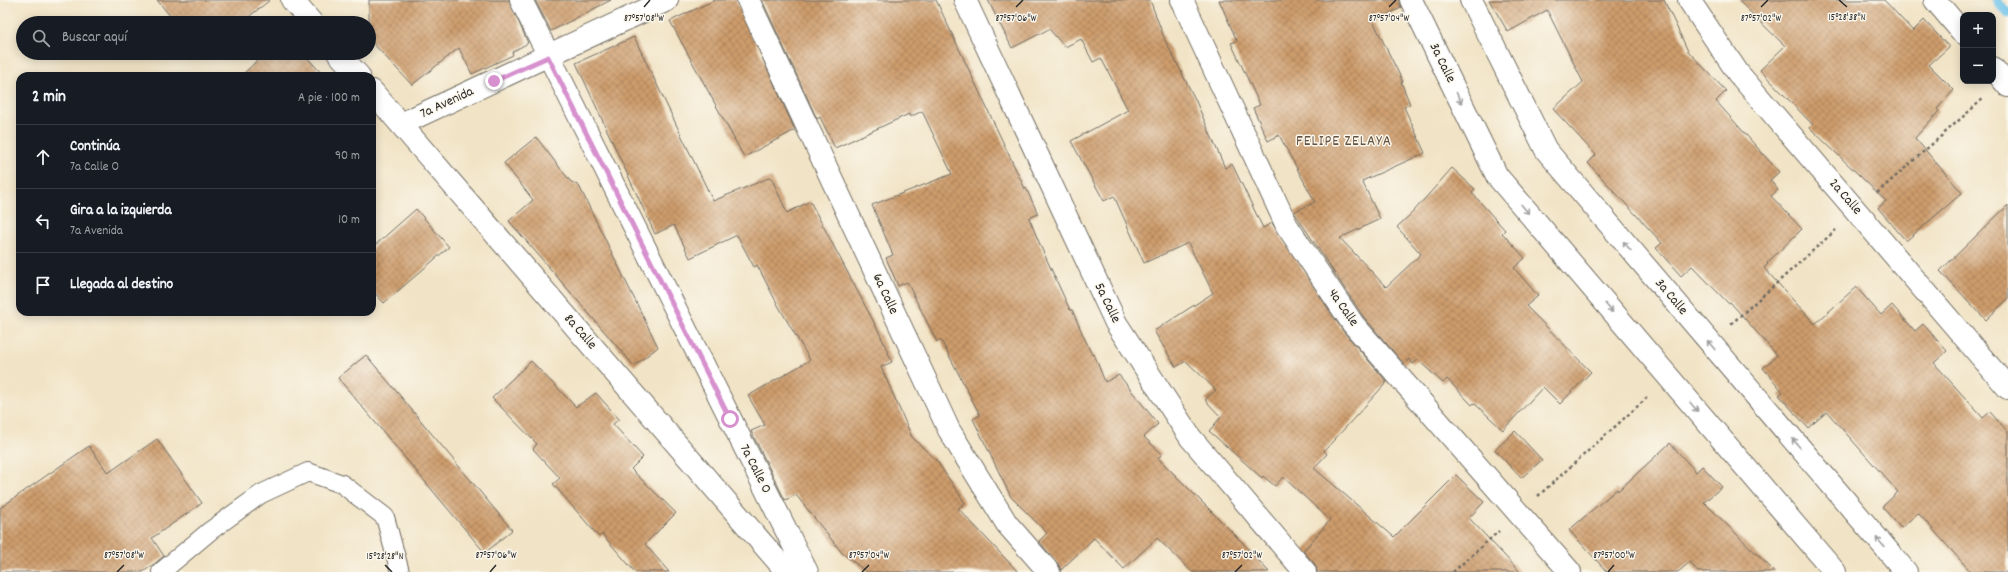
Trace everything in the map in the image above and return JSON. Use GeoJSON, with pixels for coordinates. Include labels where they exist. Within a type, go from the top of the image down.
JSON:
{"type":"FeatureCollection","features":[{"type":"Feature","properties":{"kind":"street"},"geometry":{"type":"LineString","coordinates":[[292,0],[306,16]]}},
{"type":"Feature","properties":{"kind":"street","name":"7a Calle O"},"geometry":{"type":"LineString","coordinates":[[521,0],[548,57],[807,572]]}},
{"type":"Feature","properties":{"kind":"street","name":"7a Avenida"},"geometry":{"type":"LineString","coordinates":[[401,124],[548,57],[667,0]]}},
{"type":"Feature","properties":{"kind":"street","name":"6a Calle"},"geometry":{"type":"LineString","coordinates":[[748,0],[949,430],[1007,524],[1049,572]]}},
{"type":"Feature","properties":{"kind":"street","name":"5a Calle"},"geometry":{"type":"LineString","coordinates":[[965,0],[1116,323],[1190,437],[1305,572]]}},
{"type":"Feature","properties":{"kind":"street","name":"4a Calle"},"geometry":{"type":"LineString","coordinates":[[1182,0],[1287,226],[1353,324],[1570,572]]}},
{"type":"Feature","properties":{"kind":"street","name":"3a Calle"},"geometry":{"type":"LineString","coordinates":[[1411,0],[1497,176],[1835,572]]}},
{"type":"Feature","properties":{"kind":"street","name":"3a Calle"},"geometry":{"type":"LineString","coordinates":[[1471,0],[1546,150],[1906,572]]}},
{"type":"Feature","properties":{"kind":"street","name":"2a Calle"},"geometry":{"type":"LineString","coordinates":[[1690,0],[1738,73],[2008,388]]}},
{"type":"Feature","properties":{"kind":"street"},"geometry":{"type":"LineString","coordinates":[[1935,0],[1960,29]]}},
{"type":"Feature","properties":{"kind":"street"},"geometry":{"type":"LineString","coordinates":[[344,60],[355,72]]}},
{"type":"Feature","properties":{"kind":"street"},"geometry":{"type":"LineString","coordinates":[[1996,72],[2008,86]]}},
{"type":"Feature","properties":{"kind":"street","name":"8a Calle"},"geometry":{"type":"LineString","coordinates":[[376,96],[787,572]]}},
{"type":"Feature","properties":{"kind":"lane"},"geometry":{"type":"LineString","coordinates":[[161,572],[210,531],[261,494],[308,472],[342,484],[385,517],[400,572]]}},
{"type":"Feature","properties":{"kind":"building"},"geometry":{"type":"Polygon","coordinates":[[[157,0],[270,0],[250,16],[170,16],[157,0]]]}},
{"type":"Feature","properties":{"kind":"building"},"geometry":{"type":"Polygon","coordinates":[[[369,0],[509,0],[528,43],[512,52],[513,55],[472,74],[459,48],[412,85],[376,46],[376,16],[369,16],[369,0]]]}},
{"type":"Feature","properties":{"kind":"building"},"geometry":{"type":"Polygon","coordinates":[[[535,0],[611,0],[551,31],[535,0]]]}},
{"type":"Feature","properties":{"kind":"building"},"geometry":{"type":"Polygon","coordinates":[[[715,0],[736,0],[795,130],[744,157],[670,21],[715,0]]]}},
{"type":"Feature","properties":{"kind":"building"},"geometry":{"type":"Polygon","coordinates":[[[762,0],[936,0],[1038,214],[1029,218],[1070,310],[1072,310],[1092,355],[1094,354],[1105,382],[1119,375],[1158,424],[1144,437],[1162,454],[1158,458],[1243,543],[1269,572],[1192,572],[1157,538],[1124,569],[1094,538],[1061,570],[1058,564],[1039,541],[1047,533],[1011,497],[973,419],[980,415],[941,340],[937,342],[907,282],[898,286],[886,258],[893,255],[872,205],[952,174],[922,111],[910,117],[909,114],[835,148],[820,117],[817,119],[762,0]]]}},
{"type":"Feature","properties":{"kind":"building"},"geometry":{"type":"Polygon","coordinates":[[[988,0],[1150,0],[1165,40],[1195,99],[1225,168],[1232,164],[1263,228],[1272,223],[1343,331],[1387,382],[1324,451],[1327,454],[1314,468],[1394,537],[1456,475],[1484,502],[1469,518],[1520,572],[1317,572],[1315,564],[1303,551],[1330,520],[1283,477],[1275,486],[1263,476],[1262,478],[1209,431],[1221,417],[1205,400],[1216,390],[1186,361],[1176,367],[1154,331],[1213,293],[1188,243],[1144,263],[1114,196],[1104,201],[1071,141],[1128,110],[1101,58],[1093,62],[1081,39],[1065,47],[1049,29],[1012,48],[988,0]]]}},
{"type":"Feature","properties":{"kind":"building"},"geometry":{"type":"Polygon","coordinates":[[[1219,0],[1399,0],[1401,8],[1373,21],[1403,82],[1401,82],[1410,104],[1404,107],[1425,153],[1362,181],[1380,219],[1340,238],[1386,287],[1421,254],[1397,227],[1413,212],[1452,168],[1475,189],[1472,193],[1505,230],[1502,233],[1525,258],[1514,268],[1538,296],[1526,306],[1591,372],[1560,404],[1543,387],[1503,430],[1474,403],[1472,405],[1447,379],[1443,383],[1418,360],[1413,364],[1409,359],[1404,364],[1363,316],[1294,212],[1315,202],[1279,135],[1268,141],[1253,108],[1260,105],[1231,43],[1237,41],[1219,0]]]}},
{"type":"Feature","properties":{"kind":"building"},"geometry":{"type":"Polygon","coordinates":[[[1489,0],[1664,0],[1688,51],[1726,91],[1716,101],[1779,172],[1770,180],[1778,190],[1771,196],[1802,229],[1767,263],[1768,264],[1764,268],[1815,324],[1856,287],[1881,315],[1892,305],[1915,331],[1923,324],[1947,351],[1934,363],[1983,418],[1990,412],[2008,432],[2008,572],[1971,572],[1918,513],[1901,528],[1882,507],[1898,492],[1827,412],[1808,428],[1779,395],[1783,392],[1763,368],[1777,355],[1730,302],[1728,303],[1692,266],[1681,276],[1656,248],[1662,243],[1588,163],[1596,155],[1553,109],[1583,82],[1547,10],[1508,32],[1489,0]]]}},
{"type":"Feature","properties":{"kind":"building"},"geometry":{"type":"Polygon","coordinates":[[[1738,0],[1884,0],[1913,31],[1924,20],[1949,47],[1929,65],[1954,90],[1937,109],[1939,111],[1915,138],[1962,193],[1906,241],[1878,208],[1886,201],[1810,128],[1813,125],[1760,70],[1785,46],[1738,0]]]}},
{"type":"Feature","properties":{"kind":"building"},"geometry":{"type":"Polygon","coordinates":[[[634,37],[713,201],[771,177],[787,213],[810,201],[880,334],[892,362],[881,367],[912,437],[937,461],[965,503],[958,508],[1018,572],[867,572],[843,554],[796,495],[785,500],[751,431],[765,425],[748,396],[810,360],[779,307],[757,265],[754,267],[737,235],[690,258],[674,225],[655,234],[576,63],[634,37]]]}},
{"type":"Feature","properties":{"kind":"building"},"geometry":{"type":"Polygon","coordinates":[[[258,60],[309,60],[320,72],[245,72],[258,60]]]}},
{"type":"Feature","properties":{"kind":"building"},"geometry":{"type":"Polygon","coordinates":[[[536,137],[570,181],[579,186],[658,347],[634,366],[509,221],[533,200],[504,163],[536,137]]]}},
{"type":"Feature","properties":{"kind":"building"},"geometry":{"type":"Polygon","coordinates":[[[2008,205],[2008,299],[1986,320],[1940,271],[2008,205]]]}},
{"type":"Feature","properties":{"kind":"building"},"geometry":{"type":"Polygon","coordinates":[[[416,209],[449,247],[384,303],[376,294],[376,244],[416,209]]]}},
{"type":"Feature","properties":{"kind":"building"},"geometry":{"type":"Polygon","coordinates":[[[366,355],[512,530],[485,553],[338,378],[366,355]]]}},
{"type":"Feature","properties":{"kind":"building"},"geometry":{"type":"Polygon","coordinates":[[[531,361],[576,407],[596,393],[619,419],[613,424],[643,457],[631,469],[676,513],[645,544],[669,572],[635,572],[602,534],[599,537],[553,484],[560,478],[533,449],[537,444],[492,398],[531,361]]]}},
{"type":"Feature","properties":{"kind":"building"},"geometry":{"type":"Polygon","coordinates":[[[1515,431],[1542,460],[1521,478],[1495,450],[1515,431]]]}},
{"type":"Feature","properties":{"kind":"building"},"geometry":{"type":"Polygon","coordinates":[[[157,439],[202,503],[152,538],[164,556],[143,572],[0,572],[0,508],[89,446],[108,473],[157,439]]]}},
{"type":"Feature","properties":{"kind":"building"},"geometry":{"type":"Polygon","coordinates":[[[1670,443],[1696,472],[1702,466],[1722,487],[1704,502],[1775,572],[1698,572],[1690,562],[1678,572],[1607,572],[1569,530],[1617,489],[1618,491],[1670,443]]]}},
{"type":"Feature","properties":{"kind":"waterway"},"geometry":{"type":"LineString","coordinates":[[1996,0],[2008,13]]}},
{"type":"Feature","properties":{"kind":"district","name":"FELIPE ZELAYA"},"geometry":{"type":"Point","coordinates":[1344,142]}},
{"type":"Feature","properties":{"kind":"route"},"geometry":{"type":"LineString","coordinates":[[494,81],[548,57],[730,419]]}}]}
